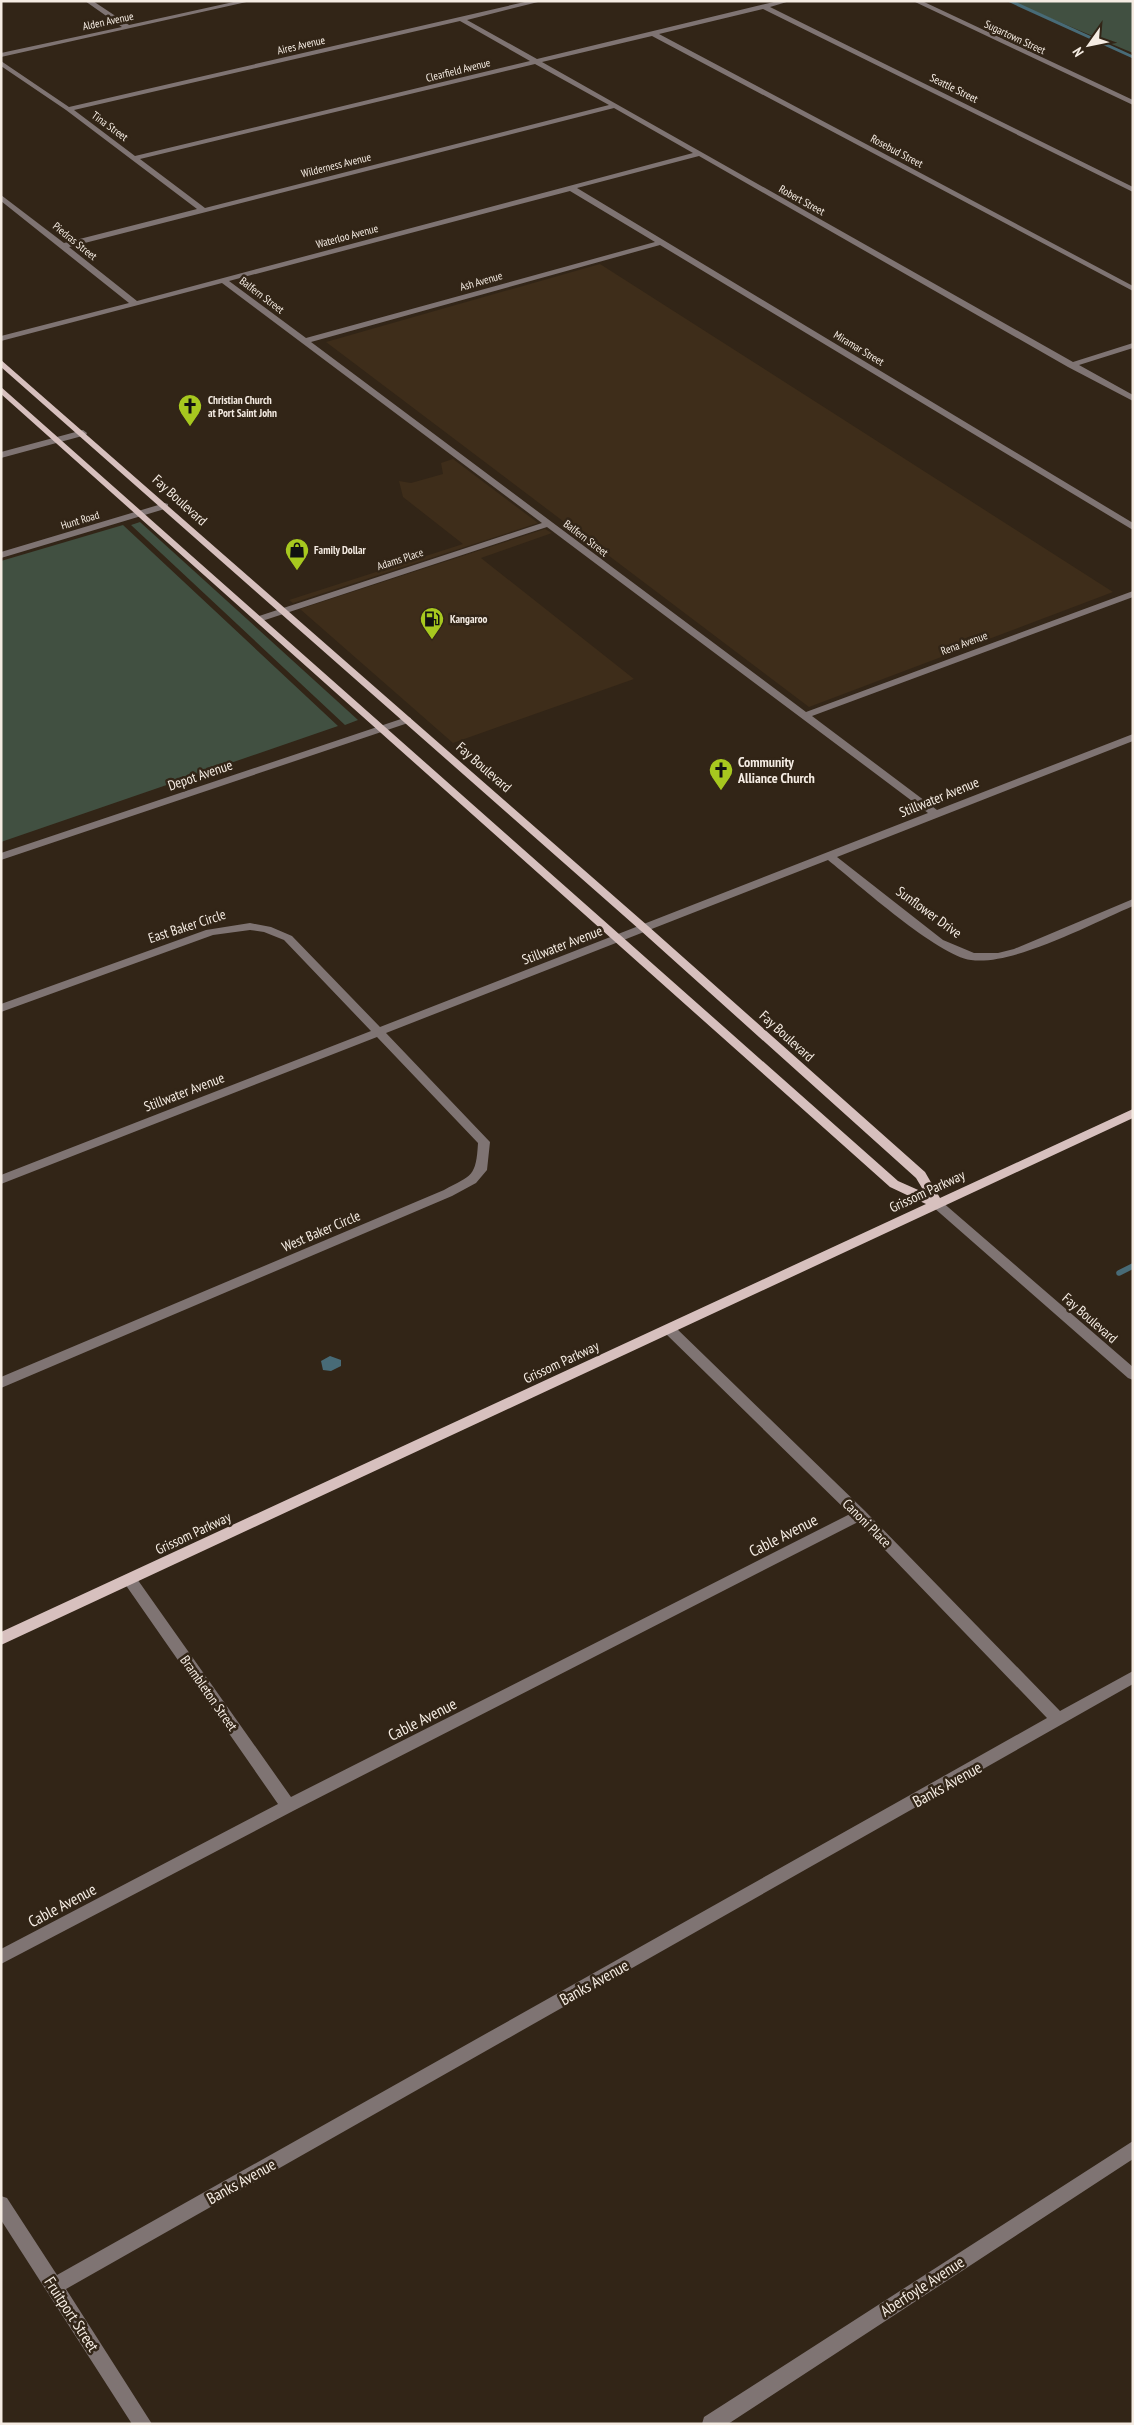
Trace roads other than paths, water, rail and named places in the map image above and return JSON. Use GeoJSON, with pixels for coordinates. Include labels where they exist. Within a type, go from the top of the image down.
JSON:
{"type":"FeatureCollection","features":[{"type":"Feature","properties":{"kind":"main road","name":"Fay Boulevard"},"geometry":{"type":"LineString","coordinates":[[1,362],[644,928],[921,1175],[938,1204]]}},
{"type":"Feature","properties":{"kind":"main road","name":"Fay Boulevard"},"geometry":{"type":"LineString","coordinates":[[1,389],[894,1184],[938,1204]]}},
{"type":"Feature","properties":{"kind":"main road","name":"Grissom Parkway"},"geometry":{"type":"LineString","coordinates":[[1,1639],[670,1330],[1133,1113]]}},
{"type":"Feature","properties":{"kind":"street"},"geometry":{"type":"LineString","coordinates":[[88,1],[127,28]]}},
{"type":"Feature","properties":{"kind":"street","name":"Alden Avenue"},"geometry":{"type":"LineString","coordinates":[[1,55],[248,1]]}},
{"type":"Feature","properties":{"kind":"street","name":"Aires Avenue"},"geometry":{"type":"LineString","coordinates":[[68,109],[539,1]]}},
{"type":"Feature","properties":{"kind":"street","name":"Clearfield Avenue"},"geometry":{"type":"LineString","coordinates":[[135,158],[787,1]]}},
{"type":"Feature","properties":{"kind":"street","name":"Sugartown Street"},"geometry":{"type":"LineString","coordinates":[[916,1],[1133,103]]}},
{"type":"Feature","properties":{"kind":"street","name":"Seattle Street"},"geometry":{"type":"LineString","coordinates":[[764,7],[1133,190]]}},
{"type":"Feature","properties":{"kind":"street","name":"Robert Street"},"geometry":{"type":"LineString","coordinates":[[461,19],[1133,399]]}},
{"type":"Feature","properties":{"kind":"street","name":"Rosebud Street"},"geometry":{"type":"LineString","coordinates":[[652,33],[1133,289]]}},
{"type":"Feature","properties":{"kind":"street","name":"Tina Street"},"geometry":{"type":"LineString","coordinates":[[1,63],[68,109],[203,210]]}},
{"type":"Feature","properties":{"kind":"street","name":"Wilderness Avenue"},"geometry":{"type":"LineString","coordinates":[[62,246],[616,106]]}},
{"type":"Feature","properties":{"kind":"street","name":"Waterloo Avenue"},"geometry":{"type":"LineString","coordinates":[[1,339],[699,154]]}},
{"type":"Feature","properties":{"kind":"street","name":"Miramar Street"},"geometry":{"type":"LineString","coordinates":[[573,188],[1133,527]]}},
{"type":"Feature","properties":{"kind":"street","name":"Piedras Street"},"geometry":{"type":"LineString","coordinates":[[1,197],[135,303]]}},
{"type":"Feature","properties":{"kind":"street","name":"Ash Avenue"},"geometry":{"type":"LineString","coordinates":[[306,342],[662,242]]}},
{"type":"Feature","properties":{"kind":"street","name":"Balfern Street"},"geometry":{"type":"LineString","coordinates":[[223,280],[936,814]]}},
{"type":"Feature","properties":{"kind":"street"},"geometry":{"type":"LineString","coordinates":[[1071,365],[1133,345]]}},
{"type":"Feature","properties":{"kind":"street"},"geometry":{"type":"LineString","coordinates":[[1,456],[83,433]]}},
{"type":"Feature","properties":{"kind":"street","name":"Hunt Road"},"geometry":{"type":"LineString","coordinates":[[1,555],[165,506]]}},
{"type":"Feature","properties":{"kind":"street","name":"Adams Place"},"geometry":{"type":"LineString","coordinates":[[258,619],[548,524]]}},
{"type":"Feature","properties":{"kind":"street","name":"Rena Avenue"},"geometry":{"type":"LineString","coordinates":[[804,716],[1133,594]]}},
{"type":"Feature","properties":{"kind":"street","name":"Depot Avenue"},"geometry":{"type":"LineString","coordinates":[[1,857],[407,720]]}},
{"type":"Feature","properties":{"kind":"street","name":"Stillwater Avenue"},"geometry":{"type":"LineString","coordinates":[[1,1180],[1133,737]]}},
{"type":"Feature","properties":{"kind":"street","name":"Sunflower Drive"},"geometry":{"type":"LineString","coordinates":[[830,856],[939,942],[972,957],[998,956],[1018,951],[1133,902]]}},
{"type":"Feature","properties":{"kind":"street","name":"East Baker Circle"},"geometry":{"type":"LineString","coordinates":[[1,1008],[210,932],[239,925],[267,928],[288,938],[378,1033]]}},
{"type":"Feature","properties":{"kind":"street","name":"West Baker Circle"},"geometry":{"type":"LineString","coordinates":[[1,1383],[448,1193],[472,1180],[483,1166],[484,1142],[378,1033]]}},
{"type":"Feature","properties":{"kind":"street","name":"Fay Boulevard"},"geometry":{"type":"LineString","coordinates":[[938,1204],[1133,1375]]}},
{"type":"Feature","properties":{"kind":"street","name":"Canoni Place"},"geometry":{"type":"LineString","coordinates":[[670,1330],[860,1515],[1059,1720]]}},
{"type":"Feature","properties":{"kind":"street","name":"Cable Avenue"},"geometry":{"type":"LineString","coordinates":[[1,1957],[288,1806],[860,1515]]}},
{"type":"Feature","properties":{"kind":"street","name":"Brambleton Street"},"geometry":{"type":"LineString","coordinates":[[130,1580],[288,1806]]}},
{"type":"Feature","properties":{"kind":"street","name":"Banks Avenue"},"geometry":{"type":"LineString","coordinates":[[54,2286],[1133,1677]]}},
{"type":"Feature","properties":{"kind":"street","name":"Aberfoyle Avenue"},"geometry":{"type":"LineString","coordinates":[[711,2424],[1133,2149]]}},
{"type":"Feature","properties":{"kind":"street","name":"Fruitport Street"},"geometry":{"type":"LineString","coordinates":[[1,2204],[143,2424]]}},
{"type":"Feature","properties":{"kind":"water"},"geometry":{"type":"Polygon","coordinates":[[[330,1356],[341,1360],[341,1366],[331,1371],[323,1370],[321,1361],[330,1356]]]}},
{"type":"Feature","properties":{"kind":"waterway"},"geometry":{"type":"LineString","coordinates":[[1010,1],[1133,57]]}},
{"type":"Feature","properties":{"kind":"waterway"},"geometry":{"type":"LineString","coordinates":[[1119,1273],[1133,1266]]}},
{"type":"Feature","properties":{"kind":"place","name":"Christian Church at Port Saint John"},"geometry":{"type":"Point","coordinates":[190,427]}},
{"type":"Feature","properties":{"kind":"place","name":"Family Dollar"},"geometry":{"type":"Point","coordinates":[297,571]}},
{"type":"Feature","properties":{"kind":"place","name":"Kangaroo"},"geometry":{"type":"Point","coordinates":[432,640]}},
{"type":"Feature","properties":{"kind":"place","name":"Community Alliance Church"},"geometry":{"type":"Point","coordinates":[721,791]}}]}
